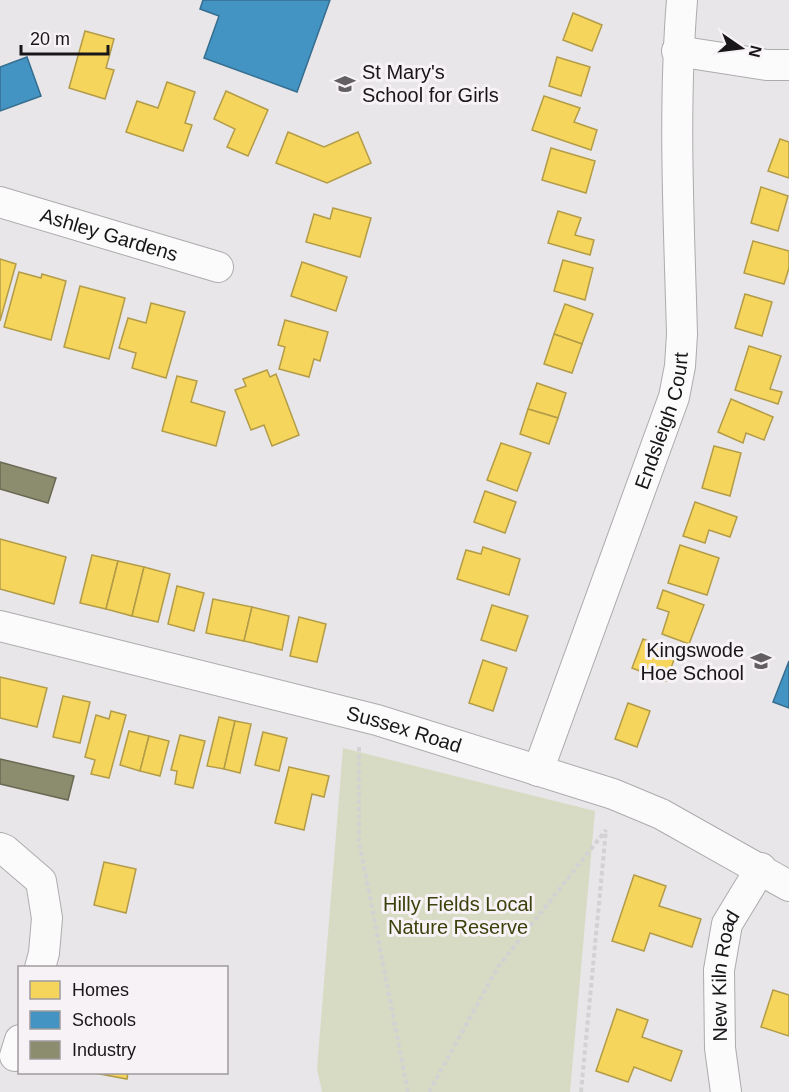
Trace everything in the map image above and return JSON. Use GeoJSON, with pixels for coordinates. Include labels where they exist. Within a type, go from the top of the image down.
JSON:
{"type":"FeatureCollection","features":[{"type":"Feature","properties":{"kind":"street","name":"Endsleigh Court"},"geometry":{"type":"LineString","coordinates":[[538,771],[674,397],[680,366],[682,334],[676,139],[682,0]]}},
{"type":"Feature","properties":{"kind":"street"},"geometry":{"type":"LineString","coordinates":[[678,51],[767,65],[789,65]]}},
{"type":"Feature","properties":{"kind":"street","name":"Ashley Gardens"},"geometry":{"type":"LineString","coordinates":[[0,202],[218,267]]}},
{"type":"Feature","properties":{"kind":"street","name":"Sussex Road"},"geometry":{"type":"LineString","coordinates":[[0,626],[360,716],[613,794],[661,814],[761,868],[789,886]]}},
{"type":"Feature","properties":{"kind":"street"},"geometry":{"type":"LineString","coordinates":[[0,848],[41,881],[47,918],[41,966]]}},
{"type":"Feature","properties":{"kind":"street","name":"New Kiln Road"},"geometry":{"type":"LineString","coordinates":[[726,1092],[720,1048],[719,970],[727,924],[761,868]]}},
{"type":"Feature","properties":{"kind":"path"},"geometry":{"type":"LineString","coordinates":[[360,716],[359,841],[408,1092]]}},
{"type":"Feature","properties":{"kind":"path"},"geometry":{"type":"LineString","coordinates":[[581,1092],[606,830],[613,794]]}},
{"type":"Feature","properties":{"kind":"path"},"geometry":{"type":"LineString","coordinates":[[429,1092],[498,967],[606,830]]}},
{"type":"Feature","properties":{"kind":"green space","name":"Hilly Fields Local Nature Reserve"},"geometry":{"type":"Polygon","coordinates":[[[343,748],[595,811],[570,1092],[322,1092],[317,1069],[343,748]]]}},
{"type":"Feature","properties":{"kind":"building: Homes"},"geometry":{"type":"Polygon","coordinates":[[[573,13],[602,25],[592,51],[563,40],[573,13]]]}},
{"type":"Feature","properties":{"kind":"building: Homes"},"geometry":{"type":"Polygon","coordinates":[[[85,31],[114,39],[106,68],[114,70],[105,99],[69,88],[85,31]]]}},
{"type":"Feature","properties":{"kind":"building: Homes"},"geometry":{"type":"Polygon","coordinates":[[[557,57],[590,67],[581,96],[549,86],[557,57]]]}},
{"type":"Feature","properties":{"kind":"building: Homes"},"geometry":{"type":"Polygon","coordinates":[[[167,82],[195,92],[185,123],[192,125],[183,151],[126,132],[137,101],[158,108],[167,82]]]}},
{"type":"Feature","properties":{"kind":"building: Homes"},"geometry":{"type":"Polygon","coordinates":[[[226,91],[268,110],[248,156],[227,147],[235,129],[214,119],[226,91]]]}},
{"type":"Feature","properties":{"kind":"building: Homes"},"geometry":{"type":"Polygon","coordinates":[[[544,96],[580,108],[574,122],[597,130],[591,150],[532,130],[544,96]]]}},
{"type":"Feature","properties":{"kind":"building: Homes"},"geometry":{"type":"Polygon","coordinates":[[[288,132],[324,147],[358,132],[371,163],[327,183],[276,163],[288,132]]]}},
{"type":"Feature","properties":{"kind":"building: Homes"},"geometry":{"type":"Polygon","coordinates":[[[780,139],[789,142],[789,178],[768,171],[780,139]]]}},
{"type":"Feature","properties":{"kind":"building: Homes"},"geometry":{"type":"Polygon","coordinates":[[[551,148],[595,161],[586,193],[542,180],[551,148]]]}},
{"type":"Feature","properties":{"kind":"building: Homes"},"geometry":{"type":"Polygon","coordinates":[[[761,187],[788,196],[778,231],[751,223],[761,187]]]}},
{"type":"Feature","properties":{"kind":"building: Homes"},"geometry":{"type":"Polygon","coordinates":[[[333,208],[371,218],[360,257],[306,242],[314,214],[330,219],[333,208]]]}},
{"type":"Feature","properties":{"kind":"building: Homes"},"geometry":{"type":"Polygon","coordinates":[[[558,211],[581,218],[575,235],[594,240],[590,255],[548,243],[558,211]]]}},
{"type":"Feature","properties":{"kind":"building: Homes"},"geometry":{"type":"Polygon","coordinates":[[[753,241],[789,251],[789,268],[784,284],[744,273],[753,241]]]}},
{"type":"Feature","properties":{"kind":"building: Homes"},"geometry":{"type":"Polygon","coordinates":[[[0,259],[16,264],[0,321],[0,259]]]}},
{"type":"Feature","properties":{"kind":"building: Homes"},"geometry":{"type":"Polygon","coordinates":[[[563,260],[593,268],[585,300],[554,291],[563,260]]]}},
{"type":"Feature","properties":{"kind":"building: Homes"},"geometry":{"type":"Polygon","coordinates":[[[302,262],[347,277],[336,311],[291,296],[302,262]]]}},
{"type":"Feature","properties":{"kind":"building: Homes"},"geometry":{"type":"Polygon","coordinates":[[[19,272],[41,278],[42,274],[66,281],[51,340],[4,327],[19,272]]]}},
{"type":"Feature","properties":{"kind":"building: Homes"},"geometry":{"type":"Polygon","coordinates":[[[80,286],[125,298],[109,359],[64,347],[80,286]]]}},
{"type":"Feature","properties":{"kind":"building: Homes"},"geometry":{"type":"Polygon","coordinates":[[[745,294],[772,302],[762,336],[735,328],[745,294]]]}},
{"type":"Feature","properties":{"kind":"building: Homes"},"geometry":{"type":"Polygon","coordinates":[[[151,303],[185,312],[166,378],[132,368],[136,353],[119,348],[128,318],[146,323],[151,303]]]}},
{"type":"Feature","properties":{"kind":"building: Homes"},"geometry":{"type":"Polygon","coordinates":[[[565,304],[593,314],[582,344],[554,334],[565,304]]]}},
{"type":"Feature","properties":{"kind":"building: Homes"},"geometry":{"type":"Polygon","coordinates":[[[285,320],[328,332],[320,361],[314,359],[309,377],[279,369],[285,347],[278,345],[285,320]]]}},
{"type":"Feature","properties":{"kind":"building: Homes"},"geometry":{"type":"Polygon","coordinates":[[[554,334],[582,344],[572,373],[544,364],[554,334]]]}},
{"type":"Feature","properties":{"kind":"building: Homes"},"geometry":{"type":"Polygon","coordinates":[[[749,346],[781,356],[770,389],[782,392],[778,404],[735,390],[749,346]]]}},
{"type":"Feature","properties":{"kind":"building: Homes"},"geometry":{"type":"Polygon","coordinates":[[[267,370],[270,377],[276,374],[299,435],[272,446],[264,425],[251,430],[235,390],[246,386],[243,379],[267,370]]]}},
{"type":"Feature","properties":{"kind":"building: Homes"},"geometry":{"type":"Polygon","coordinates":[[[177,376],[197,381],[191,402],[225,412],[216,446],[162,431],[177,376]]]}},
{"type":"Feature","properties":{"kind":"building: Homes"},"geometry":{"type":"Polygon","coordinates":[[[537,383],[566,393],[558,418],[528,409],[537,383]]]}},
{"type":"Feature","properties":{"kind":"building: Homes"},"geometry":{"type":"Polygon","coordinates":[[[731,399],[773,417],[764,440],[746,433],[743,443],[718,432],[731,399]]]}},
{"type":"Feature","properties":{"kind":"building: Homes"},"geometry":{"type":"Polygon","coordinates":[[[528,409],[558,418],[549,444],[520,434],[528,409]]]}},
{"type":"Feature","properties":{"kind":"building: Homes"},"geometry":{"type":"Polygon","coordinates":[[[501,443],[531,453],[517,491],[487,480],[501,443]]]}},
{"type":"Feature","properties":{"kind":"building: Homes"},"geometry":{"type":"Polygon","coordinates":[[[714,446],[741,453],[730,496],[702,488],[714,446]]]}},
{"type":"Feature","properties":{"kind":"building: Homes"},"geometry":{"type":"Polygon","coordinates":[[[485,491],[516,502],[505,533],[474,522],[485,491]]]}},
{"type":"Feature","properties":{"kind":"building: Homes"},"geometry":{"type":"Polygon","coordinates":[[[695,502],[737,517],[730,537],[709,530],[705,543],[683,536],[695,502]]]}},
{"type":"Feature","properties":{"kind":"building: Homes"},"geometry":{"type":"Polygon","coordinates":[[[0,539],[66,557],[54,604],[0,589],[0,539]]]}},
{"type":"Feature","properties":{"kind":"building: Homes"},"geometry":{"type":"Polygon","coordinates":[[[680,545],[719,558],[707,595],[668,583],[680,545]]]}},
{"type":"Feature","properties":{"kind":"building: Homes"},"geometry":{"type":"Polygon","coordinates":[[[483,547],[520,559],[509,595],[457,579],[466,550],[481,554],[483,547]]]}},
{"type":"Feature","properties":{"kind":"building: Homes"},"geometry":{"type":"Polygon","coordinates":[[[92,555],[118,561],[106,609],[80,603],[92,555]]]}},
{"type":"Feature","properties":{"kind":"building: Homes"},"geometry":{"type":"Polygon","coordinates":[[[118,561],[144,567],[132,616],[106,609],[118,561]]]}},
{"type":"Feature","properties":{"kind":"building: Homes"},"geometry":{"type":"Polygon","coordinates":[[[144,567],[170,574],[158,622],[132,616],[144,567]]]}},
{"type":"Feature","properties":{"kind":"building: Homes"},"geometry":{"type":"Polygon","coordinates":[[[177,586],[204,593],[194,631],[168,624],[177,586]]]}},
{"type":"Feature","properties":{"kind":"building: Homes"},"geometry":{"type":"Polygon","coordinates":[[[663,590],[704,605],[689,644],[662,634],[669,612],[657,608],[663,590]]]}},
{"type":"Feature","properties":{"kind":"building: Homes"},"geometry":{"type":"Polygon","coordinates":[[[213,599],[252,607],[244,641],[206,633],[213,599]]]}},
{"type":"Feature","properties":{"kind":"building: Homes"},"geometry":{"type":"Polygon","coordinates":[[[492,605],[528,616],[516,651],[481,640],[492,605]]]}},
{"type":"Feature","properties":{"kind":"building: Homes"},"geometry":{"type":"Polygon","coordinates":[[[252,607],[289,616],[282,650],[244,641],[252,607]]]}},
{"type":"Feature","properties":{"kind":"building: Homes"},"geometry":{"type":"Polygon","coordinates":[[[299,617],[326,624],[317,662],[290,656],[299,617]]]}},
{"type":"Feature","properties":{"kind":"building: Homes"},"geometry":{"type":"Polygon","coordinates":[[[643,639],[677,652],[666,681],[632,668],[643,639]]]}},
{"type":"Feature","properties":{"kind":"building: Homes"},"geometry":{"type":"Polygon","coordinates":[[[483,660],[507,668],[493,711],[469,703],[483,660]]]}},
{"type":"Feature","properties":{"kind":"building: Homes"},"geometry":{"type":"Polygon","coordinates":[[[0,677],[47,688],[37,727],[0,718],[0,677]]]}},
{"type":"Feature","properties":{"kind":"building: Homes"},"geometry":{"type":"Polygon","coordinates":[[[63,696],[90,702],[80,743],[53,737],[63,696]]]}},
{"type":"Feature","properties":{"kind":"building: Homes"},"geometry":{"type":"Polygon","coordinates":[[[628,703],[650,711],[637,747],[615,739],[628,703]]]}},
{"type":"Feature","properties":{"kind":"building: Homes"},"geometry":{"type":"Polygon","coordinates":[[[111,711],[126,715],[109,778],[91,774],[95,760],[85,757],[96,715],[109,719],[111,711]]]}},
{"type":"Feature","properties":{"kind":"building: Homes"},"geometry":{"type":"Polygon","coordinates":[[[219,717],[235,721],[224,769],[207,766],[219,717]]]}},
{"type":"Feature","properties":{"kind":"building: Homes"},"geometry":{"type":"Polygon","coordinates":[[[235,721],[251,724],[240,773],[224,769],[235,721]]]}},
{"type":"Feature","properties":{"kind":"building: Homes"},"geometry":{"type":"Polygon","coordinates":[[[129,731],[149,736],[140,771],[120,765],[129,731]]]}},
{"type":"Feature","properties":{"kind":"building: Homes"},"geometry":{"type":"Polygon","coordinates":[[[263,732],[287,738],[279,771],[255,765],[263,732]]]}},
{"type":"Feature","properties":{"kind":"building: Homes"},"geometry":{"type":"Polygon","coordinates":[[[180,735],[205,741],[193,788],[175,784],[177,771],[171,770],[180,735]]]}},
{"type":"Feature","properties":{"kind":"building: Homes"},"geometry":{"type":"Polygon","coordinates":[[[149,736],[169,741],[160,776],[140,771],[149,736]]]}},
{"type":"Feature","properties":{"kind":"building: Homes"},"geometry":{"type":"Polygon","coordinates":[[[289,767],[329,776],[324,797],[312,794],[304,830],[275,823],[289,767]]]}},
{"type":"Feature","properties":{"kind":"building: Homes"},"geometry":{"type":"Polygon","coordinates":[[[104,862],[136,869],[126,913],[94,905],[104,862]]]}},
{"type":"Feature","properties":{"kind":"building: Homes"},"geometry":{"type":"Polygon","coordinates":[[[634,875],[666,886],[659,906],[701,919],[692,947],[650,933],[644,951],[612,941],[634,875]]]}},
{"type":"Feature","properties":{"kind":"building: Homes"},"geometry":{"type":"Polygon","coordinates":[[[773,990],[789,995],[789,1036],[761,1027],[773,990]]]}},
{"type":"Feature","properties":{"kind":"building: Homes"},"geometry":{"type":"Polygon","coordinates":[[[617,1009],[648,1020],[642,1037],[682,1051],[671,1081],[634,1067],[628,1082],[596,1071],[617,1009]]]}},
{"type":"Feature","properties":{"kind":"building: Homes"},"geometry":{"type":"Polygon","coordinates":[[[100,1074],[128,1074],[127,1079],[100,1074]]]}},
{"type":"Feature","properties":{"kind":"building: Schools"},"geometry":{"type":"Polygon","coordinates":[[[203,0],[330,0],[297,92],[204,58],[219,16],[200,9],[203,0]]]}},
{"type":"Feature","properties":{"kind":"building: Schools"},"geometry":{"type":"Polygon","coordinates":[[[27,57],[41,96],[0,111],[0,67],[27,57]]]}},
{"type":"Feature","properties":{"kind":"building: Schools"},"geometry":{"type":"Polygon","coordinates":[[[789,661],[789,708],[773,702],[789,661]]]}},
{"type":"Feature","properties":{"kind":"building: Industry"},"geometry":{"type":"Polygon","coordinates":[[[0,462],[56,478],[48,503],[0,489],[0,462]]]}},
{"type":"Feature","properties":{"kind":"building: Industry"},"geometry":{"type":"Polygon","coordinates":[[[0,759],[74,776],[68,800],[0,784],[0,759]]]}},
{"type":"Feature","properties":{"kind":"place","name":"St Mary's School for Girls"},"geometry":{"type":"Point","coordinates":[345,84]}},
{"type":"Feature","properties":{"kind":"place","name":"Kingswode Hoe School"},"geometry":{"type":"Point","coordinates":[761,661]}}]}
